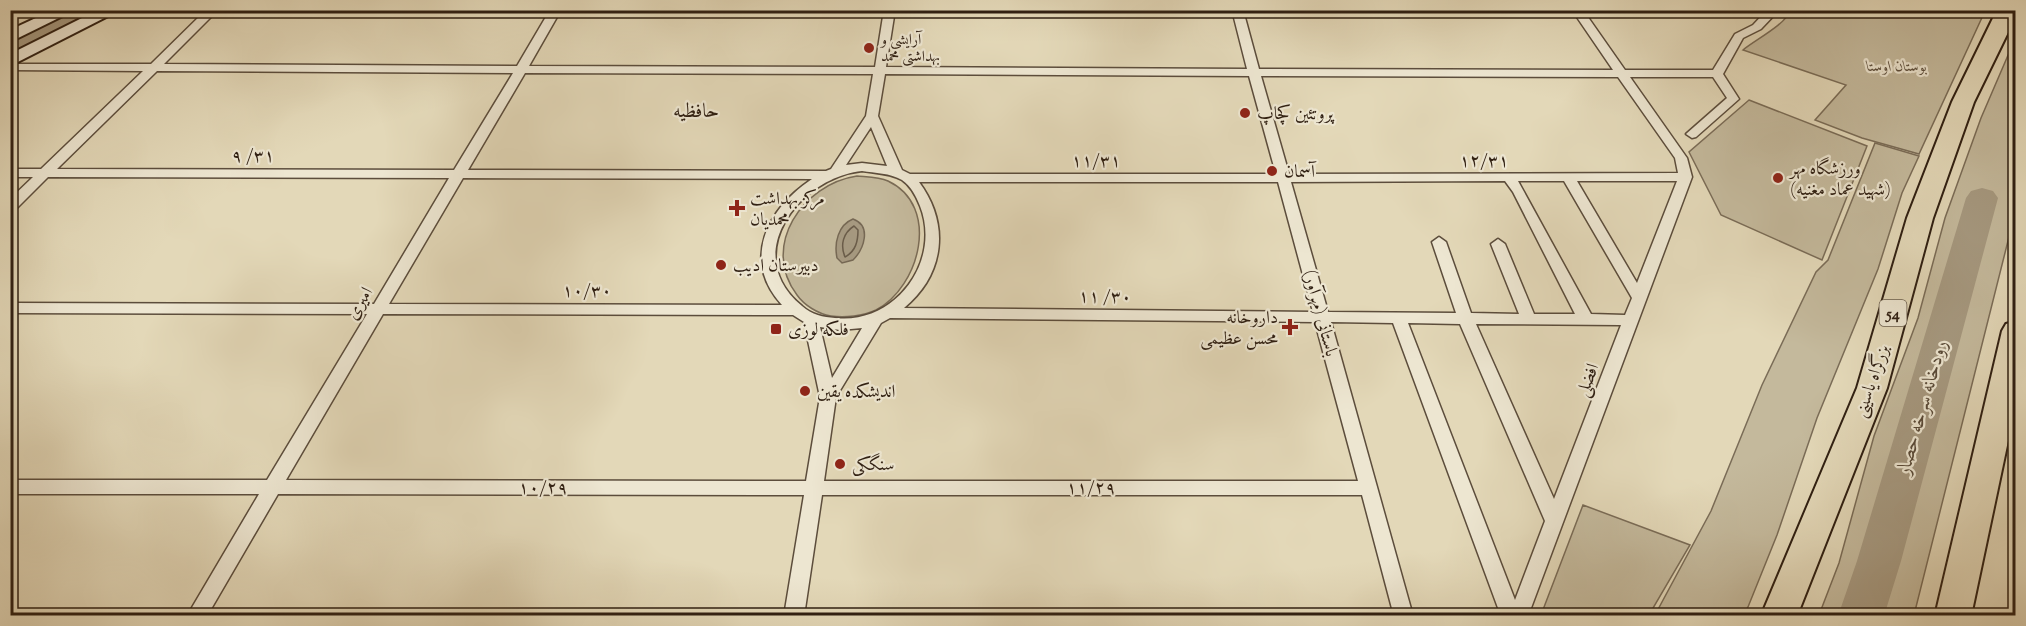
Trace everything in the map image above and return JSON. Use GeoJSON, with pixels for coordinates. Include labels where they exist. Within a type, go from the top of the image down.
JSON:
{"type":"FeatureCollection","features":[{"type":"Feature","properties":{"kind":"highway","name":"بزرگراه یاسینی"},"geometry":{"type":"LineString","coordinates":[[1779,615],[1872,388],[1920,218],[1960,112],[2008,10]]}},
{"type":"Feature","properties":{"kind":"highway"},"geometry":{"type":"LineString","coordinates":[[1953,615],[2016,331]]}},
{"type":"Feature","properties":{"kind":"main road"},"geometry":{"type":"LineString","coordinates":[[10,37],[67,10]]}},
{"type":"Feature","properties":{"kind":"main road"},"geometry":{"type":"LineString","coordinates":[[10,61],[112,10]]}},
{"type":"Feature","properties":{"kind":"street"},"geometry":{"type":"LineString","coordinates":[[10,207],[213,10]]}},
{"type":"Feature","properties":{"kind":"street","name":"امیری"},"geometry":{"type":"LineString","coordinates":[[196,615],[556,10]]}},
{"type":"Feature","properties":{"kind":"street"},"geometry":{"type":"LineString","coordinates":[[832,173],[872,116],[890,10]]}},
{"type":"Feature","properties":{"kind":"street","name":"باستانی (مهرآور)"},"geometry":{"type":"LineString","coordinates":[[1237,10],[1404,615]]}},
{"type":"Feature","properties":{"kind":"street"},"geometry":{"type":"LineString","coordinates":[[1577,10],[1681,158],[1685,177]]}},
{"type":"Feature","properties":{"kind":"street"},"geometry":{"type":"LineString","coordinates":[[1717,74],[1739,36],[1757,27],[1774,10]]}},
{"type":"Feature","properties":{"kind":"street"},"geometry":{"type":"LineString","coordinates":[[10,68],[1717,74]]}},
{"type":"Feature","properties":{"kind":"street"},"geometry":{"type":"LineString","coordinates":[[1692,134],[1733,99],[1717,74]]}},
{"type":"Feature","properties":{"kind":"street"},"geometry":{"type":"LineString","coordinates":[[828,397],[881,316],[914,288],[930,261],[933,245],[928,208],[918,188],[902,175],[872,116]]}},
{"type":"Feature","properties":{"kind":"street"},"geometry":{"type":"LineString","coordinates":[[881,316],[843,325],[811,320],[783,297],[770,275],[769,250],[773,232],[783,211],[805,189],[832,173],[862,167],[902,175]]}},
{"type":"Feature","properties":{"kind":"street","name":"۹ /۳۱"},"geometry":{"type":"LineString","coordinates":[[10,173],[832,173]]}},
{"type":"Feature","properties":{"kind":"street","name":"۱۱/۳۱"},"geometry":{"type":"LineString","coordinates":[[902,175],[1284,178]]}},
{"type":"Feature","properties":{"kind":"street"},"geometry":{"type":"LineString","coordinates":[[1568,177],[1639,298]]}},
{"type":"Feature","properties":{"kind":"street","name":"۱۲/۳۱"},"geometry":{"type":"LineString","coordinates":[[1284,178],[1685,177]]}},
{"type":"Feature","properties":{"kind":"street","name":"افضلی"},"geometry":{"type":"LineString","coordinates":[[1518,615],[1685,177]]}},
{"type":"Feature","properties":{"kind":"street"},"geometry":{"type":"LineString","coordinates":[[1509,178],[1519,191],[1587,320]]}},
{"type":"Feature","properties":{"kind":"street"},"geometry":{"type":"LineString","coordinates":[[1439,242],[1466,319],[1554,520]]}},
{"type":"Feature","properties":{"kind":"street"},"geometry":{"type":"LineString","coordinates":[[1498,244],[1529,319]]}},
{"type":"Feature","properties":{"kind":"street","name":"۱۰/۳۰"},"geometry":{"type":"LineString","coordinates":[[10,308],[796,310]]}},
{"type":"Feature","properties":{"kind":"street","name":"۱۱ /۳۰"},"geometry":{"type":"LineString","coordinates":[[881,316],[1631,320]]}},
{"type":"Feature","properties":{"kind":"street"},"geometry":{"type":"LineString","coordinates":[[1399,319],[1511,615]]}},
{"type":"Feature","properties":{"kind":"street"},"geometry":{"type":"LineString","coordinates":[[794,615],[828,397],[811,320]]}},
{"type":"Feature","properties":{"kind":"street","name":"۱۰/۲۹"},"geometry":{"type":"LineString","coordinates":[[10,487],[813,487]]}},
{"type":"Feature","properties":{"kind":"street","name":"۱۱/۲۹"},"geometry":{"type":"LineString","coordinates":[[813,487],[1369,488]]}},
{"type":"Feature","properties":{"kind":"green space","name":"بوستان اوستا"},"geometry":{"type":"Polygon","coordinates":[[[1789,10],[1985,11],[1919,154],[1862,138],[1815,120],[1846,85],[1743,50],[1783,21],[1789,10]]]}},
{"type":"Feature","properties":{"kind":"green space"},"geometry":{"type":"Polygon","coordinates":[[[2015,39],[2016,205],[1914,615],[1819,615],[1839,563],[1874,436],[1918,318],[1945,218],[1981,118],[2015,39]]]}},
{"type":"Feature","properties":{"kind":"green space","name":"ورزشگاه مهر (شهید عماد مغنیه)"},"geometry":{"type":"Polygon","coordinates":[[[1749,100],[1867,146],[1822,260],[1721,215],[1689,152],[1749,100]]]}},
{"type":"Feature","properties":{"kind":"green space"},"geometry":{"type":"Polygon","coordinates":[[[1875,143],[1919,156],[1902,193],[1878,269],[1817,418],[1777,535],[1748,607],[1743,615],[1655,615],[1711,511],[1762,385],[1816,272],[1828,260],[1875,143]]]}},
{"type":"Feature","properties":{"kind":"green space"},"geometry":{"type":"Polygon","coordinates":[[[857,176],[888,181],[905,193],[915,208],[919,227],[918,246],[913,266],[904,284],[891,299],[876,310],[865,314],[848,317],[831,316],[812,308],[797,295],[787,276],[783,257],[785,238],[793,220],[805,204],[820,191],[837,181],[857,176]]]}},
{"type":"Feature","properties":{"kind":"green space"},"geometry":{"type":"Polygon","coordinates":[[[1583,505],[1690,545],[1649,615],[1541,615],[1583,505]]]}},
{"type":"Feature","properties":{"kind":"water"},"geometry":{"type":"Polygon","coordinates":[[[853,219],[863,227],[863,244],[853,260],[842,263],[837,258],[838,235],[853,219]]]}},
{"type":"Feature","properties":{"kind":"waterway"},"geometry":{"type":"LineString","coordinates":[[10,47],[88,10]]}},
{"type":"Feature","properties":{"kind":"waterway","name":"رودخانه سرخه حصار"},"geometry":{"type":"LineString","coordinates":[[1861,616],[1879,561],[1982,198]]}},
{"type":"Feature","properties":{"kind":"place","name":"آرایشی و بهداشتی محمد"},"geometry":{"type":"Point","coordinates":[869,48]}},
{"type":"Feature","properties":{"kind":"place","name":"پروتئین کچاپ"},"geometry":{"type":"Point","coordinates":[1245,113]}},
{"type":"Feature","properties":{"kind":"place","name":"آسمان"},"geometry":{"type":"Point","coordinates":[1272,171]}},
{"type":"Feature","properties":{"kind":"place","name":"ورزشگاه مهر (شهید عماد مغنیه)"},"geometry":{"type":"Point","coordinates":[1778,178]}},
{"type":"Feature","properties":{"kind":"place","name":"مرکز بهداشت محمدیان"},"geometry":{"type":"Point","coordinates":[737,208]}},
{"type":"Feature","properties":{"kind":"place","name":"دبیرستان ادیب"},"geometry":{"type":"Point","coordinates":[721,265]}},
{"type":"Feature","properties":{"kind":"place","name":"داروخانه محسن عظیمی"},"geometry":{"type":"Point","coordinates":[1290,327]}},
{"type":"Feature","properties":{"kind":"place","name":"فلکه لوزی"},"geometry":{"type":"Point","coordinates":[776,329]}},
{"type":"Feature","properties":{"kind":"place","name":"اندیشکده یقین"},"geometry":{"type":"Point","coordinates":[805,391]}},
{"type":"Feature","properties":{"kind":"place","name":"سنگکی"},"geometry":{"type":"Point","coordinates":[840,464]}},
{"type":"Feature","properties":{"kind":"district","name":"حافظیه"},"geometry":{"type":"Point","coordinates":[696,110]}}]}
